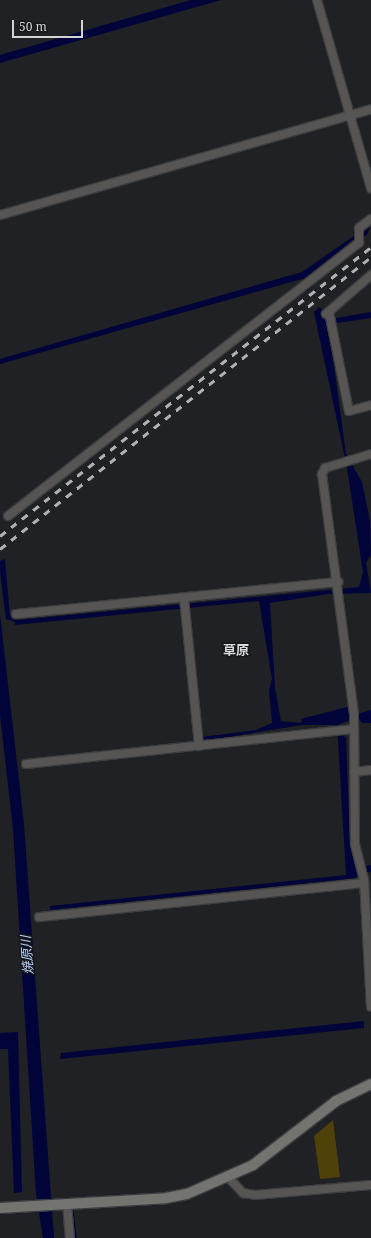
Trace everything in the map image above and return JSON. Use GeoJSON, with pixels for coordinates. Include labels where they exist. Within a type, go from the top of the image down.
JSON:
{"type":"FeatureCollection","features":[{"type":"Feature","properties":{"kind":"street"},"geometry":{"type":"LineString","coordinates":[[317,0],[371,188]]}},
{"type":"Feature","properties":{"kind":"street"},"geometry":{"type":"LineString","coordinates":[[0,215],[371,109]]}},
{"type":"Feature","properties":{"kind":"street"},"geometry":{"type":"LineString","coordinates":[[8,516],[303,287],[360,240],[357,231],[371,219]]}},
{"type":"Feature","properties":{"kind":"street"},"geometry":{"type":"LineString","coordinates":[[371,275],[327,313],[349,411],[371,405]]}},
{"type":"Feature","properties":{"kind":"street"},"geometry":{"type":"LineString","coordinates":[[371,454],[351,458],[324,468],[322,474],[338,582],[337,598],[351,723],[354,772],[355,844],[364,883],[371,1007]]}},
{"type":"Feature","properties":{"kind":"street"},"geometry":{"type":"LineString","coordinates":[[16,614],[338,582]]}},
{"type":"Feature","properties":{"kind":"street"},"geometry":{"type":"LineString","coordinates":[[184,598],[199,746]]}},
{"type":"Feature","properties":{"kind":"street"},"geometry":{"type":"LineString","coordinates":[[26,764],[335,730],[351,723]]}},
{"type":"Feature","properties":{"kind":"street"},"geometry":{"type":"LineString","coordinates":[[354,772],[371,770]]}},
{"type":"Feature","properties":{"kind":"street"},"geometry":{"type":"LineString","coordinates":[[39,917],[364,883]]}},
{"type":"Feature","properties":{"kind":"street"},"geometry":{"type":"LineString","coordinates":[[0,1208],[166,1198],[229,1178],[253,1165],[336,1101],[371,1084]]}},
{"type":"Feature","properties":{"kind":"street"},"geometry":{"type":"LineString","coordinates":[[229,1178],[243,1193],[255,1195],[371,1185]]}},
{"type":"Feature","properties":{"kind":"street"},"geometry":{"type":"LineString","coordinates":[[62,1204],[70,1238]]}},
{"type":"Feature","properties":{"kind":"shaded area"},"geometry":{"type":"Polygon","coordinates":[[[333,1120],[340,1177],[320,1179],[314,1136],[333,1120]]]}},
{"type":"Feature","properties":{"kind":"water"},"geometry":{"type":"Polygon","coordinates":[[[191,0],[221,0],[0,63],[0,55],[191,0]]]}},
{"type":"Feature","properties":{"kind":"water"},"geometry":{"type":"Polygon","coordinates":[[[371,224],[367,235],[353,240],[308,276],[312,286],[307,291],[302,279],[0,364],[0,359],[302,272],[371,224]]]}},
{"type":"Feature","properties":{"kind":"water"},"geometry":{"type":"Polygon","coordinates":[[[320,307],[328,322],[346,454],[362,482],[370,521],[371,555],[366,563],[371,593],[328,594],[270,603],[275,688],[281,721],[302,723],[301,719],[347,707],[351,716],[371,710],[371,723],[362,723],[358,718],[339,724],[341,734],[346,738],[350,844],[357,868],[371,865],[371,872],[358,873],[356,878],[50,910],[50,906],[346,875],[337,725],[302,725],[204,741],[202,737],[256,730],[272,723],[269,690],[272,679],[259,601],[15,625],[15,622],[6,619],[0,572],[0,561],[5,559],[10,616],[17,620],[359,587],[363,572],[347,468],[314,312],[320,307]]]}},
{"type":"Feature","properties":{"kind":"water"},"geometry":{"type":"Polygon","coordinates":[[[371,312],[371,318],[337,323],[336,318],[371,312]]]}},
{"type":"Feature","properties":{"kind":"water","name":"焼原川"},"geometry":{"type":"Polygon","coordinates":[[[0,614],[24,824],[54,1238],[43,1238],[36,1194],[13,829],[0,715],[0,614]]]}},
{"type":"Feature","properties":{"kind":"water"},"geometry":{"type":"Polygon","coordinates":[[[364,1021],[364,1028],[60,1059],[61,1053],[364,1021]]]}},
{"type":"Feature","properties":{"kind":"water"},"geometry":{"type":"Polygon","coordinates":[[[18,1032],[22,1192],[14,1193],[8,1049],[0,1049],[0,1033],[18,1032]]]}},
{"type":"Feature","properties":{"kind":"waterway"},"geometry":{"type":"LineString","coordinates":[[71,1206],[75,1238]]}},
{"type":"Feature","properties":{"kind":"railway"},"geometry":{"type":"LineString","coordinates":[[0,536],[371,247]]}},
{"type":"Feature","properties":{"kind":"railway"},"geometry":{"type":"LineString","coordinates":[[0,549],[371,257]]}},
{"type":"Feature","properties":{"kind":"district","name":"草原"},"geometry":{"type":"Point","coordinates":[236,650]}}]}
